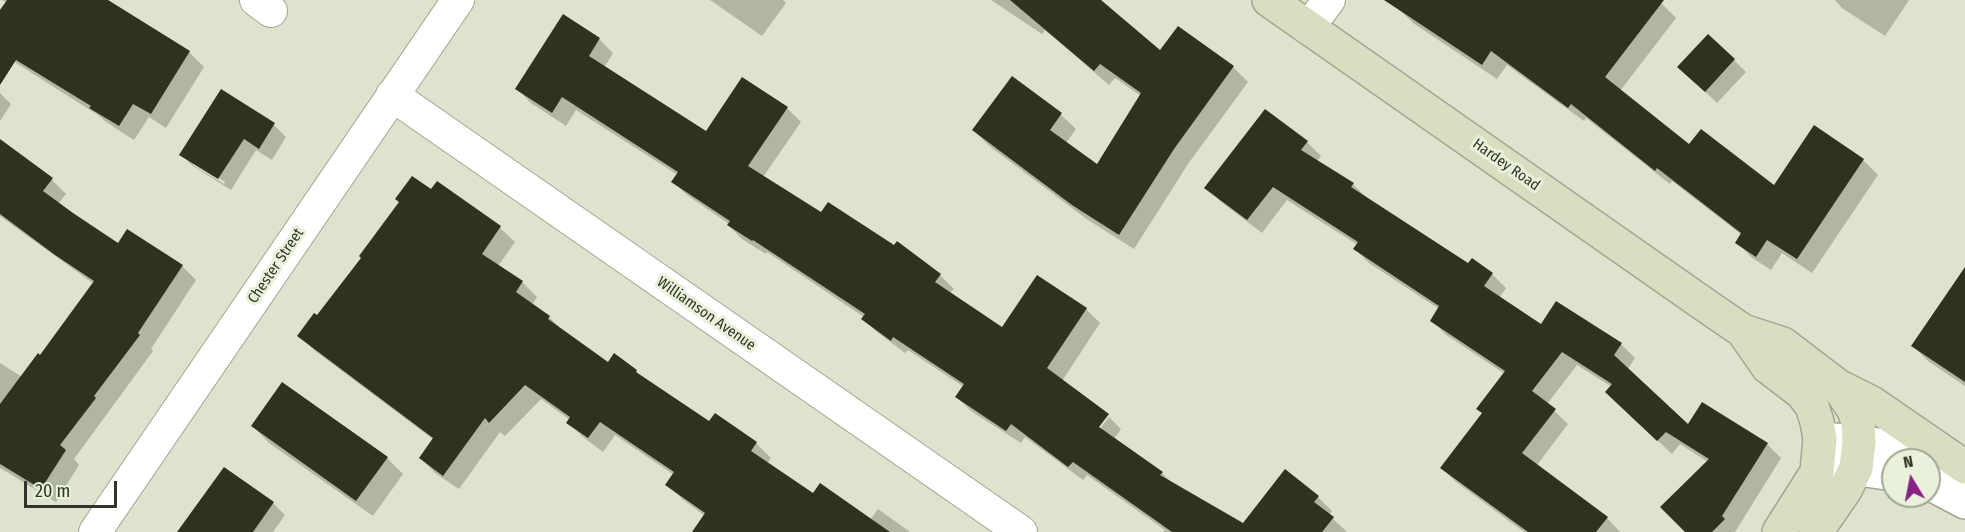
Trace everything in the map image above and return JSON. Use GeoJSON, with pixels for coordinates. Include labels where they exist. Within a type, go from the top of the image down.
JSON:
{"type":"FeatureCollection","features":[{"type":"Feature","properties":{"kind":"main road","name":"Hardey Road"},"geometry":{"type":"LineString","coordinates":[[1269,0],[1743,331],[1783,345],[1838,386],[1854,410],[1858,423],[1858,455]]}},
{"type":"Feature","properties":{"kind":"main road","name":"Hardey Road"},"geometry":{"type":"LineString","coordinates":[[1743,331],[1768,367],[1802,393],[1812,406],[1818,458]]}},
{"type":"Feature","properties":{"kind":"main road"},"geometry":{"type":"LineString","coordinates":[[1838,386],[1872,403],[1965,467]]}},
{"type":"Feature","properties":{"kind":"main road"},"geometry":{"type":"LineString","coordinates":[[1816,532],[1845,490],[1858,455]]}},
{"type":"Feature","properties":{"kind":"main road"},"geometry":{"type":"LineString","coordinates":[[1779,532],[1818,458]]}},
{"type":"Feature","properties":{"kind":"street","name":"Chester Street"},"geometry":{"type":"LineString","coordinates":[[95,532],[458,0]]}},
{"type":"Feature","properties":{"kind":"street"},"geometry":{"type":"LineString","coordinates":[[1308,28],[1329,0]]}},
{"type":"Feature","properties":{"kind":"street","name":"Williamson Avenue"},"geometry":{"type":"LineString","coordinates":[[392,95],[1021,532]]}},
{"type":"Feature","properties":{"kind":"street"},"geometry":{"type":"LineString","coordinates":[[1818,458],[1916,451],[1965,473]]}},
{"type":"Feature","properties":{"kind":"street"},"geometry":{"type":"LineString","coordinates":[[1858,455],[1881,467]]}},
{"type":"Feature","properties":{"kind":"street"},"geometry":{"type":"LineString","coordinates":[[1941,489],[1965,502]]}},
{"type":"Feature","properties":{"kind":"building"},"geometry":{"type":"Polygon","coordinates":[[[7,0],[108,0],[190,51],[151,114],[133,104],[119,126],[16,60],[0,85],[0,10],[7,0]]]}},
{"type":"Feature","properties":{"kind":"building"},"geometry":{"type":"Polygon","coordinates":[[[1010,0],[1101,0],[1160,50],[1178,26],[1234,66],[1174,149],[1119,235],[1072,205],[972,130],[1012,76],[1062,113],[1050,130],[1097,164],[1141,93],[1100,64],[1094,71],[1010,0]]]}},
{"type":"Feature","properties":{"kind":"building"},"geometry":{"type":"Polygon","coordinates":[[[1384,0],[1664,0],[1605,77],[1689,144],[1701,129],[1774,185],[1814,125],[1864,159],[1797,259],[1767,240],[1756,257],[1735,243],[1741,233],[1657,168],[1655,171],[1571,104],[1568,108],[1491,51],[1482,65],[1384,0]]]}},
{"type":"Feature","properties":{"kind":"building"},"geometry":{"type":"Polygon","coordinates":[[[563,14],[600,38],[589,56],[706,131],[742,77],[788,107],[748,166],[821,212],[828,202],[894,245],[897,241],[941,274],[935,282],[1002,327],[1037,275],[1087,308],[1047,368],[1109,414],[1099,427],[1163,472],[1160,475],[1243,523],[1285,469],[1319,496],[1314,502],[1334,517],[1322,532],[1172,532],[1073,462],[1068,467],[1011,424],[1006,431],[955,397],[964,384],[893,337],[891,341],[861,319],[865,314],[727,225],[730,221],[671,182],[678,172],[562,97],[552,113],[515,89],[563,14]]]}},
{"type":"Feature","properties":{"kind":"building"},"geometry":{"type":"Polygon","coordinates":[[[1708,34],[1735,59],[1705,92],[1677,67],[1708,34]]]}},
{"type":"Feature","properties":{"kind":"building"},"geometry":{"type":"Polygon","coordinates":[[[221,89],[275,123],[259,149],[244,139],[218,179],[179,155],[221,89]]]}},
{"type":"Feature","properties":{"kind":"building"},"geometry":{"type":"Polygon","coordinates":[[[1265,109],[1308,141],[1301,150],[1354,183],[1351,187],[1468,263],[1472,258],[1493,273],[1484,286],[1541,324],[1556,301],[1622,343],[1614,355],[1688,424],[1702,402],[1768,443],[1722,516],[1725,519],[1712,532],[1685,532],[1660,507],[1709,459],[1666,432],[1657,441],[1605,392],[1612,384],[1562,352],[1532,391],[1556,409],[1522,453],[1608,517],[1596,532],[1528,532],[1440,468],[1482,413],[1476,409],[1505,371],[1430,321],[1439,306],[1353,249],[1358,242],[1273,187],[1247,220],[1204,188],[1265,109]]]}},
{"type":"Feature","properties":{"kind":"building"},"geometry":{"type":"Polygon","coordinates":[[[0,139],[53,178],[43,191],[73,213],[118,243],[127,229],[183,265],[138,333],[140,335],[60,445],[66,450],[41,489],[0,464],[0,404],[38,353],[40,355],[94,281],[0,214],[0,139]]]}},
{"type":"Feature","properties":{"kind":"building"},"geometry":{"type":"Polygon","coordinates":[[[412,176],[431,189],[437,181],[501,226],[482,254],[523,281],[516,292],[550,316],[548,319],[608,362],[614,353],[637,370],[636,372],[709,421],[715,413],[757,442],[751,451],[813,493],[820,483],[890,532],[692,532],[705,513],[665,485],[674,472],[600,422],[588,438],[566,423],[570,417],[525,385],[489,423],[485,418],[443,476],[419,458],[433,438],[297,336],[314,313],[317,315],[361,258],[359,256],[399,202],[395,199],[412,176]]]}},
{"type":"Feature","properties":{"kind":"building"},"geometry":{"type":"Polygon","coordinates":[[[1965,267],[1965,382],[1911,346],[1965,267]]]}},
{"type":"Feature","properties":{"kind":"building"},"geometry":{"type":"Polygon","coordinates":[[[282,382],[388,457],[356,501],[251,426],[282,382]]]}},
{"type":"Feature","properties":{"kind":"building"},"geometry":{"type":"Polygon","coordinates":[[[224,467],[274,502],[253,532],[177,532],[224,467]]]}}]}
